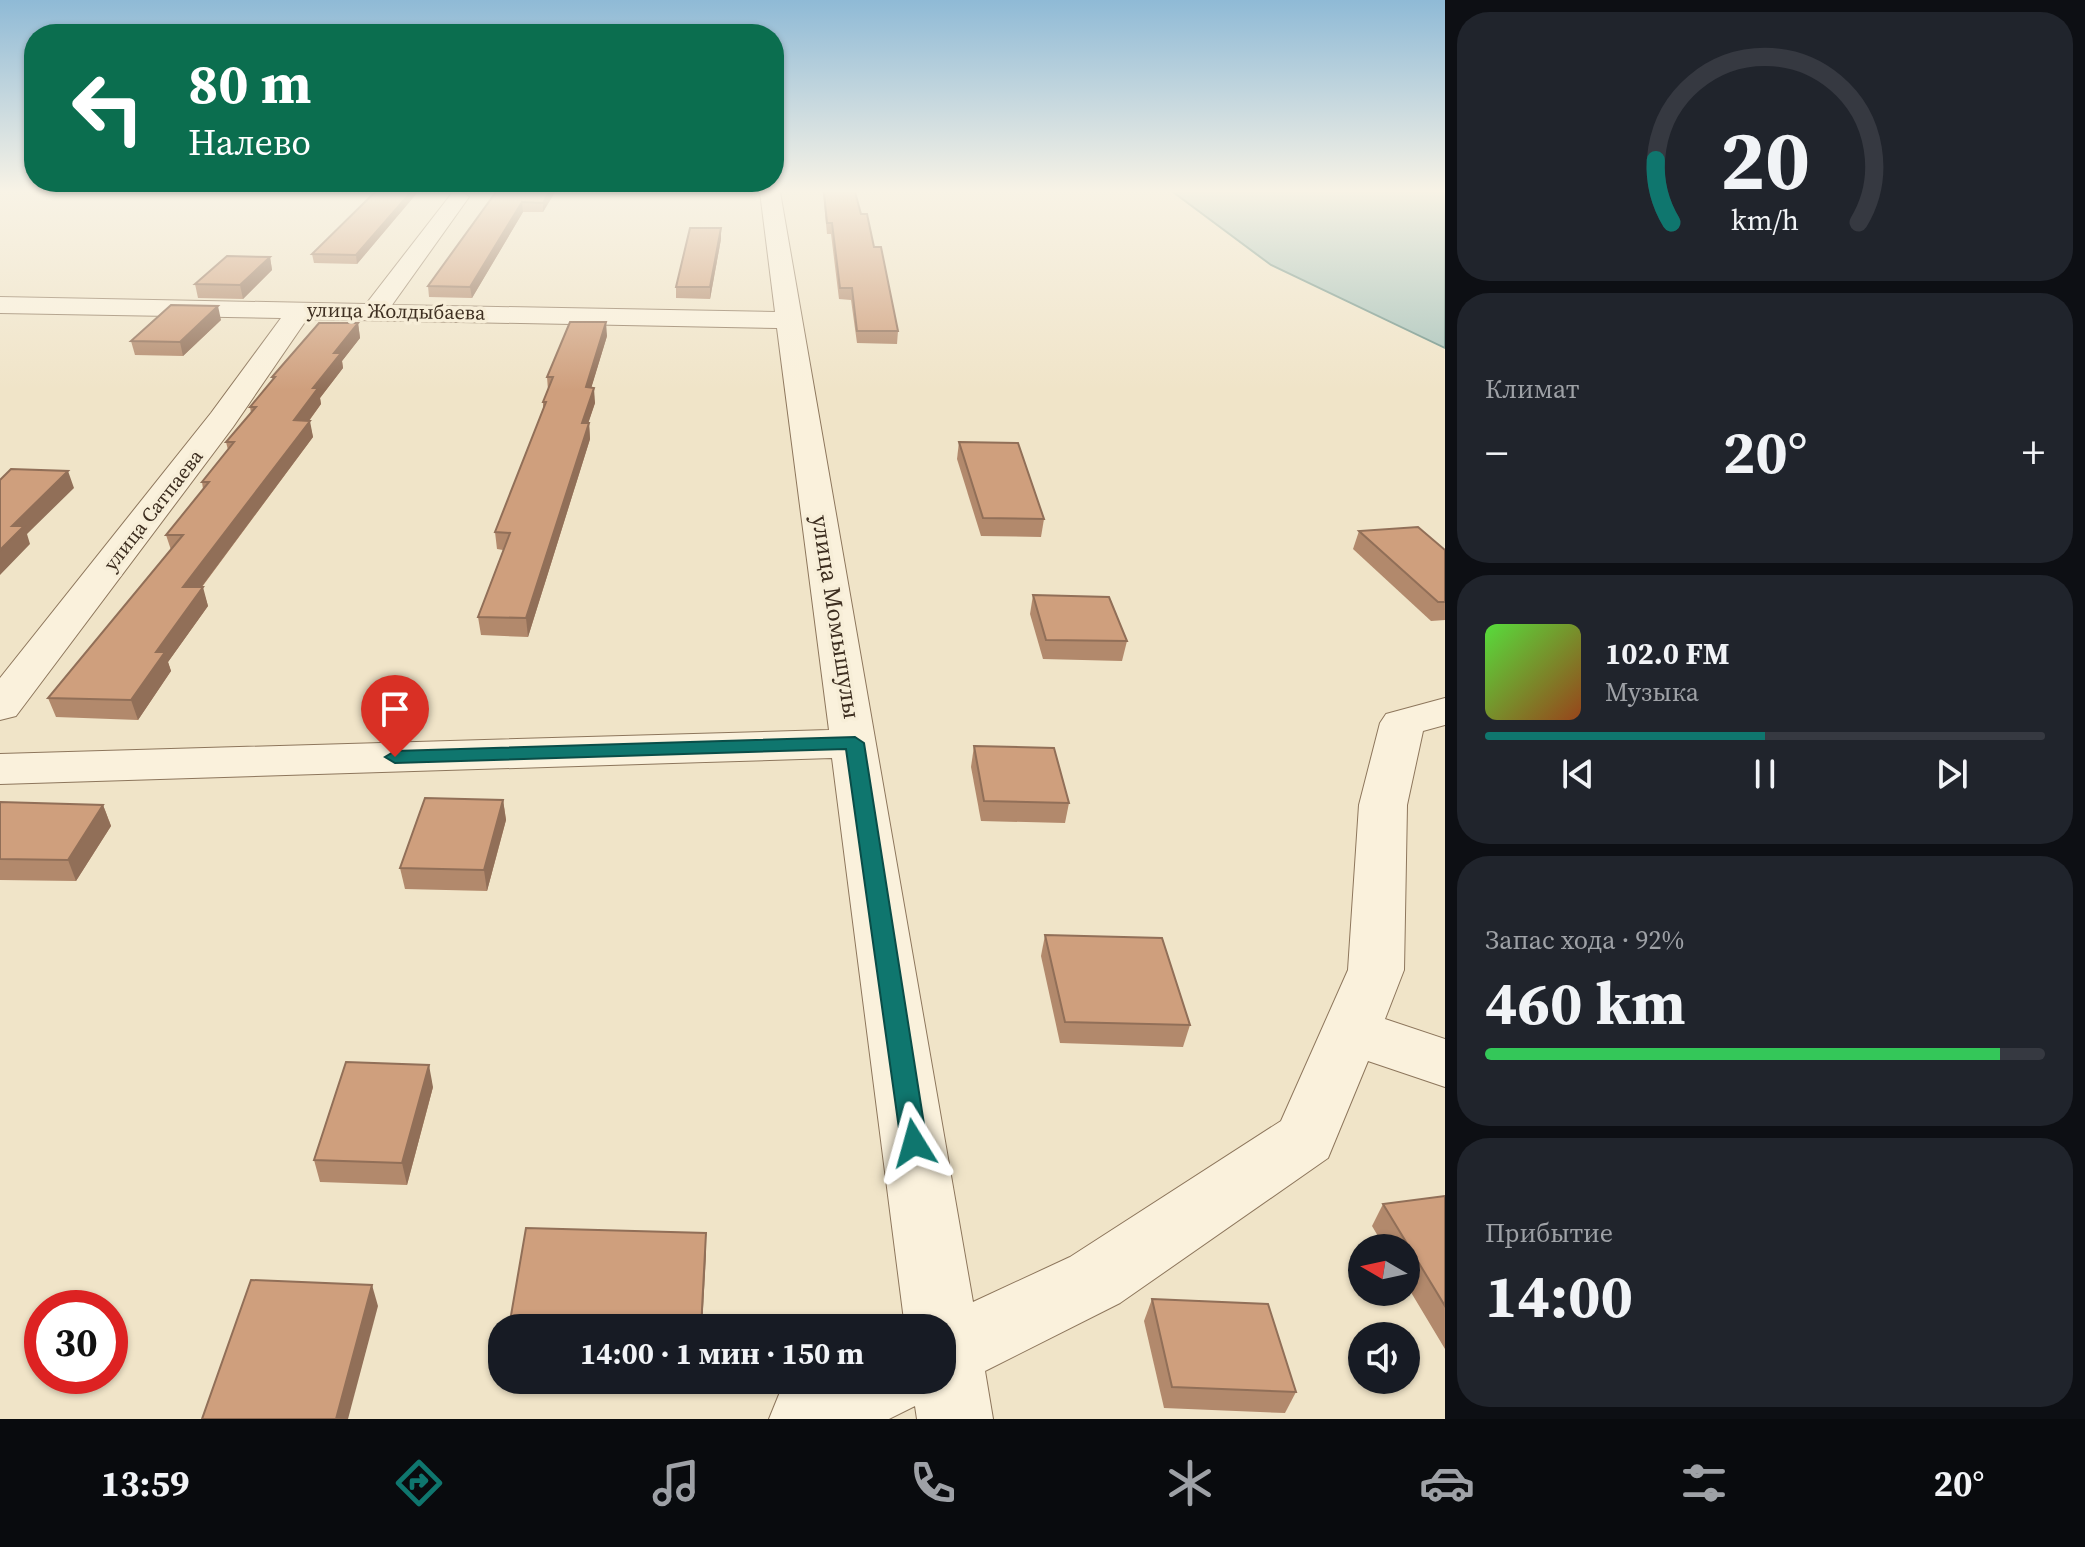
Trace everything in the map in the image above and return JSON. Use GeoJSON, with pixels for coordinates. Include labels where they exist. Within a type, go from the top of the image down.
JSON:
{"type":"FeatureCollection","features":[{"type":"Feature","properties":{"kind":"street"},"geometry":{"type":"LineString","coordinates":[[374,311],[413,258]]}},
{"type":"Feature","properties":{"kind":"street","name":"улица Момышулы"},"geometry":{"type":"LineString","coordinates":[[781,258],[855,743],[929,1314]]}},
{"type":"Feature","properties":{"kind":"street","name":"улица Жолдыбаева"},"geometry":{"type":"LineString","coordinates":[[0,305],[791,320]]}},
{"type":"Feature","properties":{"kind":"street","name":"улица Сатпаева"},"geometry":{"type":"LineString","coordinates":[[0,707],[222,420],[301,309]]}},
{"type":"Feature","properties":{"kind":"street"},"geometry":{"type":"LineString","coordinates":[[956,1350],[1095,1280],[1305,1139],[1376,970],[1383,805],[1402,723],[1445,711]]}},
{"type":"Feature","properties":{"kind":"street"},"geometry":{"type":"LineString","coordinates":[[0,769],[855,743]]}},
{"type":"Feature","properties":{"kind":"street"},"geometry":{"type":"LineString","coordinates":[[1350,1031],[1445,1063]]}},
{"type":"Feature","properties":{"kind":"street"},"geometry":{"type":"LineString","coordinates":[[807,1419],[862,1394]]}},
{"type":"Feature","properties":{"kind":"water"},"geometry":{"type":"Polygon","coordinates":[[[1262,258],[1445,258],[1445,348],[1262,258]]]}},
{"type":"Feature","properties":{"kind":"building"},"geometry":{"type":"Polygon","coordinates":[[[224,258],[269,258],[240,285],[195,284],[224,258]]]}},
{"type":"Feature","properties":{"kind":"building"},"geometry":{"type":"Polygon","coordinates":[[[448,258],[488,258],[470,287],[428,286],[448,258]]]}},
{"type":"Feature","properties":{"kind":"building"},"geometry":{"type":"Polygon","coordinates":[[[683,258],[715,258],[710,287],[676,287],[683,258]]]}},
{"type":"Feature","properties":{"kind":"building"},"geometry":{"type":"Polygon","coordinates":[[[836,258],[883,258],[898,331],[857,331],[852,288],[840,288],[836,258]]]}},
{"type":"Feature","properties":{"kind":"building"},"geometry":{"type":"Polygon","coordinates":[[[171,305],[218,306],[180,342],[131,341],[171,305]]]}},
{"type":"Feature","properties":{"kind":"building"},"geometry":{"type":"Polygon","coordinates":[[[570,322],[606,322],[586,387],[594,388],[582,423],[589,423],[526,618],[478,617],[510,533],[495,532],[546,402],[543,402],[553,377],[547,377],[570,322]]]}},
{"type":"Feature","properties":{"kind":"building"},"geometry":{"type":"Polygon","coordinates":[[[319,323],[358,323],[334,353],[341,353],[313,388],[318,388],[294,420],[310,421],[183,587],[203,587],[156,652],[165,652],[131,700],[48,698],[183,535],[166,535],[209,482],[202,482],[234,442],[226,442],[256,407],[250,407],[319,323]]]}},
{"type":"Feature","properties":{"kind":"building"},"geometry":{"type":"Polygon","coordinates":[[[959,442],[1018,443],[1044,519],[983,518],[959,442]]]}},
{"type":"Feature","properties":{"kind":"building"},"geometry":{"type":"Polygon","coordinates":[[[11,469],[68,471],[12,526],[24,526],[0,550],[0,480],[11,469]]]}},
{"type":"Feature","properties":{"kind":"building"},"geometry":{"type":"Polygon","coordinates":[[[1418,527],[1445,550],[1445,602],[1438,602],[1359,531],[1418,527]]]}},
{"type":"Feature","properties":{"kind":"building"},"geometry":{"type":"Polygon","coordinates":[[[1033,595],[1109,597],[1127,641],[1046,640],[1033,595]]]}},
{"type":"Feature","properties":{"kind":"building"},"geometry":{"type":"Polygon","coordinates":[[[974,746],[1054,748],[1069,803],[984,801],[974,746]]]}},
{"type":"Feature","properties":{"kind":"building"},"geometry":{"type":"Polygon","coordinates":[[[425,798],[503,800],[484,870],[400,868],[425,798]]]}},
{"type":"Feature","properties":{"kind":"building"},"geometry":{"type":"Polygon","coordinates":[[[0,802],[103,805],[68,860],[0,859],[0,802]]]}},
{"type":"Feature","properties":{"kind":"building"},"geometry":{"type":"Polygon","coordinates":[[[1045,935],[1162,938],[1190,1025],[1065,1022],[1045,935]]]}},
{"type":"Feature","properties":{"kind":"building"},"geometry":{"type":"Polygon","coordinates":[[[346,1062],[429,1065],[402,1163],[314,1160],[346,1062]]]}},
{"type":"Feature","properties":{"kind":"building"},"geometry":{"type":"Polygon","coordinates":[[[1445,1196],[1445,1306],[1420,1265],[1420,1234],[1401,1234],[1383,1204],[1445,1196]]]}},
{"type":"Feature","properties":{"kind":"building"},"geometry":{"type":"Polygon","coordinates":[[[526,1228],[706,1233],[702,1314],[511,1314],[526,1228]]]}},
{"type":"Feature","properties":{"kind":"building"},"geometry":{"type":"Polygon","coordinates":[[[251,1280],[372,1285],[336,1419],[202,1419],[251,1280]]]}},
{"type":"Feature","properties":{"kind":"building"},"geometry":{"type":"Polygon","coordinates":[[[1152,1299],[1268,1304],[1296,1392],[1172,1387],[1152,1299]]]}},
{"type":"Feature","properties":{"kind":"route"},"geometry":{"type":"LineString","coordinates":[[395,757],[855,743],[914,1143]]}}]}
